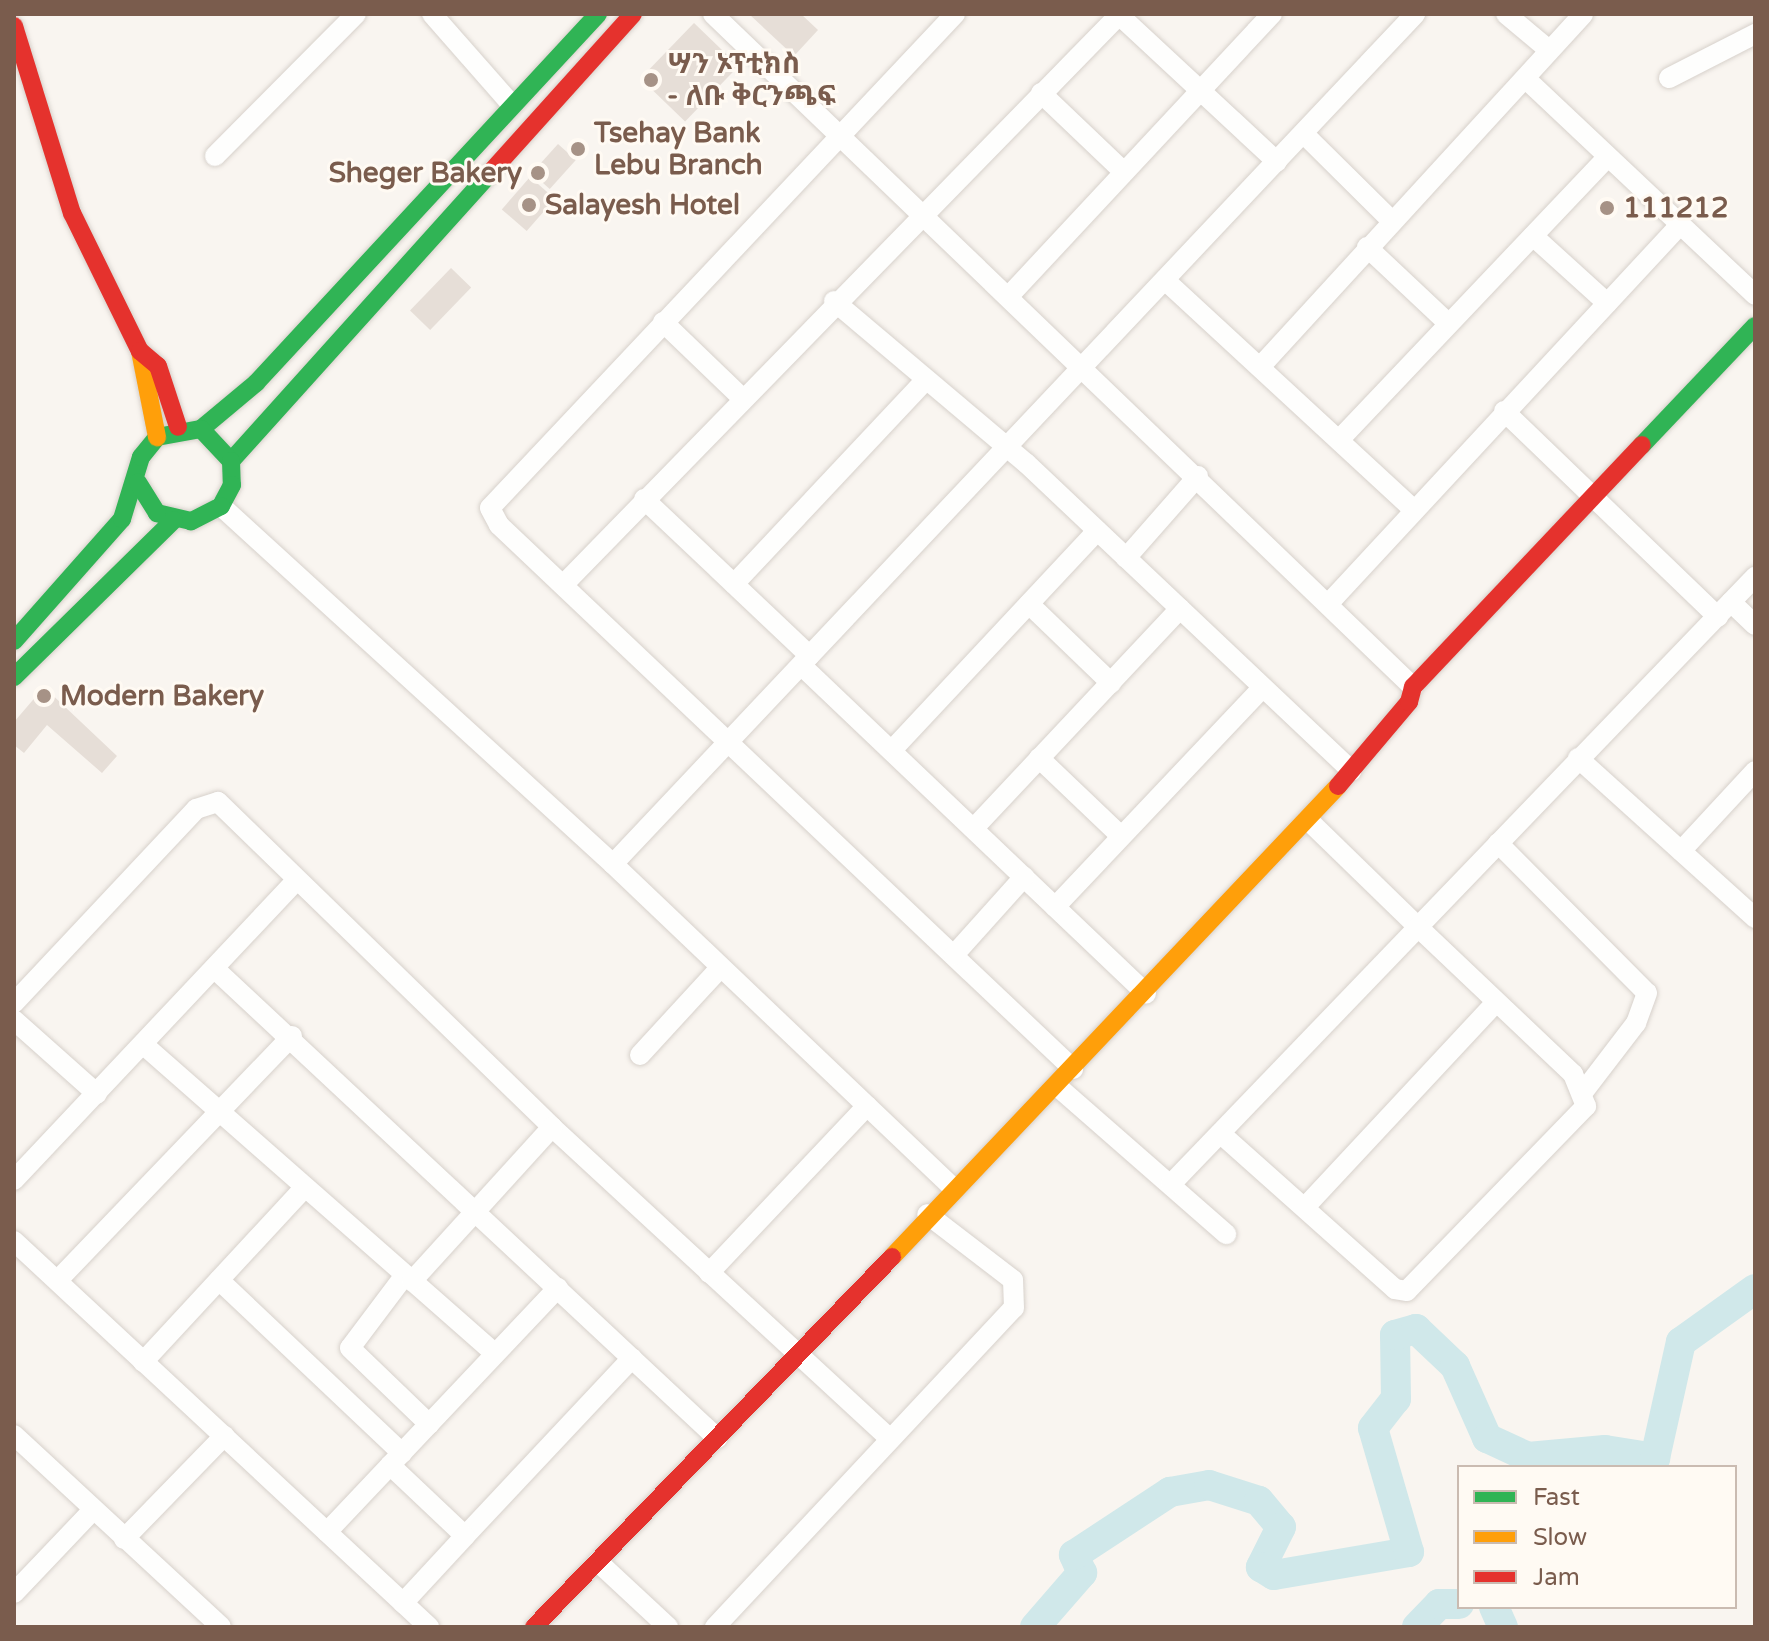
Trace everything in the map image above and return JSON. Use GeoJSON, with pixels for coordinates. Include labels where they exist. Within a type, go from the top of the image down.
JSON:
{"type":"FeatureCollection","features":[{"type":"Feature","properties":{"kind":"street"},"geometry":{"type":"LineString","coordinates":[[215,156],[356,14]]}},
{"type":"Feature","properties":{"kind":"street"},"geometry":{"type":"LineString","coordinates":[[432,14],[512,105]]}},
{"type":"Feature","properties":{"kind":"street"},"geometry":{"type":"LineString","coordinates":[[201,429],[256,383],[598,14]]}},
{"type":"Feature","properties":{"kind":"street"},"geometry":{"type":"LineString","coordinates":[[231,461],[633,14]]}},
{"type":"Feature","properties":{"kind":"street"},"geometry":{"type":"LineString","coordinates":[[713,14],[1330,602],[1413,687]]}},
{"type":"Feature","properties":{"kind":"street"},"geometry":{"type":"LineString","coordinates":[[955,14],[844,136],[663,322],[490,508],[499,525],[565,583],[1073,1069]]}},
{"type":"Feature","properties":{"kind":"street"},"geometry":{"type":"LineString","coordinates":[[565,583],[740,396],[1118,14],[1277,162]]}},
{"type":"Feature","properties":{"kind":"street"},"geometry":{"type":"LineString","coordinates":[[1008,297],[1272,14]]}},
{"type":"Feature","properties":{"kind":"street"},"geometry":{"type":"LineString","coordinates":[[613,864],[1085,371],[1415,14]]}},
{"type":"Feature","properties":{"kind":"street"},"geometry":{"type":"LineString","coordinates":[[1506,14],[1549,50]]}},
{"type":"Feature","properties":{"kind":"street"},"geometry":{"type":"LineString","coordinates":[[1260,367],[1391,220],[1526,79],[1583,14]]}},
{"type":"Feature","properties":{"kind":"street"},"geometry":{"type":"LineString","coordinates":[[14,26],[72,213],[140,351],[157,437]]}},
{"type":"Feature","properties":{"kind":"street"},"geometry":{"type":"LineString","coordinates":[[1669,78],[1755,34]]}},
{"type":"Feature","properties":{"kind":"street"},"geometry":{"type":"LineString","coordinates":[[1526,79],[1678,227],[1755,295]]}},
{"type":"Feature","properties":{"kind":"street"},"geometry":{"type":"LineString","coordinates":[[1041,93],[1123,171]]}},
{"type":"Feature","properties":{"kind":"street"},"geometry":{"type":"LineString","coordinates":[[1304,134],[1391,220]]}},
{"type":"Feature","properties":{"kind":"street"},"geometry":{"type":"LineString","coordinates":[[1339,440],[1606,159]]}},
{"type":"Feature","properties":{"kind":"street"},"geometry":{"type":"LineString","coordinates":[[1330,602],[1412,508],[1678,227]]}},
{"type":"Feature","properties":{"kind":"street"},"geometry":{"type":"LineString","coordinates":[[1533,236],[1607,303]]}},
{"type":"Feature","properties":{"kind":"street"},"geometry":{"type":"LineString","coordinates":[[1367,247],[1449,324]]}},
{"type":"Feature","properties":{"kind":"street"},"geometry":{"type":"LineString","coordinates":[[1167,282],[1412,508]]}},
{"type":"Feature","properties":{"kind":"street"},"geometry":{"type":"LineString","coordinates":[[834,301],[1097,531],[1352,771]]}},
{"type":"Feature","properties":{"kind":"street"},"geometry":{"type":"LineString","coordinates":[[663,322],[740,396]]}},
{"type":"Feature","properties":{"kind":"street"},"geometry":{"type":"LineString","coordinates":[[534,1627],[717,1438],[952,1187],[1057,1086],[1146,994],[1352,771],[1409,702],[1413,687],[1596,498],[1755,326]]}},
{"type":"Feature","properties":{"kind":"street"},"geometry":{"type":"LineString","coordinates":[[140,351],[158,366],[178,427]]}},
{"type":"Feature","properties":{"kind":"street"},"geometry":{"type":"LineString","coordinates":[[734,584],[924,382]]}},
{"type":"Feature","properties":{"kind":"street"},"geometry":{"type":"LineString","coordinates":[[1504,411],[1596,498],[1724,610],[1755,625]]}},
{"type":"Feature","properties":{"kind":"street"},"geometry":{"type":"LineString","coordinates":[[14,641],[95,554],[138,482],[141,457],[157,437],[178,427],[201,429],[231,461],[232,485],[221,506],[199,519],[174,520],[157,513],[138,482]]}},
{"type":"Feature","properties":{"kind":"street"},"geometry":{"type":"LineString","coordinates":[[1126,558],[1198,476]]}},
{"type":"Feature","properties":{"kind":"street"},"geometry":{"type":"LineString","coordinates":[[644,499],[734,584],[893,749],[1146,994]]}},
{"type":"Feature","properties":{"kind":"street"},"geometry":{"type":"LineString","coordinates":[[221,506],[613,864],[952,1187]]}},
{"type":"Feature","properties":{"kind":"street"},"geometry":{"type":"LineString","coordinates":[[14,677],[174,520]]}},
{"type":"Feature","properties":{"kind":"street"},"geometry":{"type":"LineString","coordinates":[[893,749],[1097,531]]}},
{"type":"Feature","properties":{"kind":"street"},"geometry":{"type":"LineString","coordinates":[[1171,1184],[1755,577]]}},
{"type":"Feature","properties":{"kind":"street"},"geometry":{"type":"LineString","coordinates":[[1029,604],[1111,683]]}},
{"type":"Feature","properties":{"kind":"street"},"geometry":{"type":"LineString","coordinates":[[974,828],[1180,609]]}},
{"type":"Feature","properties":{"kind":"street"},"geometry":{"type":"LineString","coordinates":[[1055,907],[1262,688]]}},
{"type":"Feature","properties":{"kind":"street"},"geometry":{"type":"LineString","coordinates":[[1039,758],[1121,836]]}},
{"type":"Feature","properties":{"kind":"street"},"geometry":{"type":"LineString","coordinates":[[1578,758],[1755,918]]}},
{"type":"Feature","properties":{"kind":"street"},"geometry":{"type":"LineString","coordinates":[[1681,851],[1755,771]]}},
{"type":"Feature","properties":{"kind":"street"},"geometry":{"type":"LineString","coordinates":[[14,1003],[207,801],[231,812],[552,1127],[888,1437]]}},
{"type":"Feature","properties":{"kind":"street"},"geometry":{"type":"LineString","coordinates":[[1308,820],[1584,1091]]}},
{"type":"Feature","properties":{"kind":"street"},"geometry":{"type":"LineString","coordinates":[[1220,1133],[1306,1206],[1395,1289],[1407,1291],[1577,1122],[1584,1091],[1636,1023],[1647,993],[1498,843]]}},
{"type":"Feature","properties":{"kind":"street"},"geometry":{"type":"LineString","coordinates":[[954,955],[1024,877]]}},
{"type":"Feature","properties":{"kind":"street"},"geometry":{"type":"LineString","coordinates":[[14,1180],[145,1046],[297,880]]}},
{"type":"Feature","properties":{"kind":"street"},"geometry":{"type":"LineString","coordinates":[[640,1055],[720,968]]}},
{"type":"Feature","properties":{"kind":"street"},"geometry":{"type":"LineString","coordinates":[[216,970],[292,1036],[717,1438]]}},
{"type":"Feature","properties":{"kind":"street"},"geometry":{"type":"LineString","coordinates":[[1306,1206],[1496,1002]]}},
{"type":"Feature","properties":{"kind":"street"},"geometry":{"type":"LineString","coordinates":[[14,1020],[97,1094]]}},
{"type":"Feature","properties":{"kind":"street"},"geometry":{"type":"LineString","coordinates":[[58,1280],[292,1036]]}},
{"type":"Feature","properties":{"kind":"street"},"geometry":{"type":"LineString","coordinates":[[145,1046],[219,1115],[494,1353]]}},
{"type":"Feature","properties":{"kind":"street"},"geometry":{"type":"LineString","coordinates":[[1057,1086],[1226,1234]]}},
{"type":"Feature","properties":{"kind":"street"},"geometry":{"type":"LineString","coordinates":[[709,1273],[867,1106]]}},
{"type":"Feature","properties":{"kind":"street"},"geometry":{"type":"LineString","coordinates":[[429,1424],[350,1348],[408,1278],[478,1211],[552,1127]]}},
{"type":"Feature","properties":{"kind":"street"},"geometry":{"type":"LineString","coordinates":[[143,1362],[304,1188]]}},
{"type":"Feature","properties":{"kind":"street"},"geometry":{"type":"LineString","coordinates":[[715,1627],[888,1437],[1002,1323],[1018,1294],[1013,1280],[927,1214]]}},
{"type":"Feature","properties":{"kind":"street"},"geometry":{"type":"LineString","coordinates":[[14,1241],[429,1627]]}},
{"type":"Feature","properties":{"kind":"street"},"geometry":{"type":"LineString","coordinates":[[219,1280],[396,1459],[465,1536]]}},
{"type":"Feature","properties":{"kind":"street"},"geometry":{"type":"LineString","coordinates":[[327,1532],[558,1288]]}},
{"type":"Feature","properties":{"kind":"street"},"geometry":{"type":"LineString","coordinates":[[403,1603],[632,1358]]}},
{"type":"Feature","properties":{"kind":"street"},"geometry":{"type":"LineString","coordinates":[[14,1435],[221,1627]]}},
{"type":"Feature","properties":{"kind":"street"},"geometry":{"type":"LineString","coordinates":[[124,1539],[224,1436]]}},
{"type":"Feature","properties":{"kind":"street"},"geometry":{"type":"LineString","coordinates":[[14,1593],[93,1510]]}},
{"type":"Feature","properties":{"kind":"street"},"geometry":{"type":"LineString","coordinates":[[598,1562],[668,1627]]}},
{"type":"Feature","properties":{"kind":"building"},"geometry":{"type":"Polygon","coordinates":[[[749,14],[801,14],[818,30],[794,56],[749,14]]]}},
{"type":"Feature","properties":{"kind":"building"},"geometry":{"type":"Polygon","coordinates":[[[694,23],[739,66],[685,121],[641,78],[694,23]]]}},
{"type":"Feature","properties":{"kind":"building"},"geometry":{"type":"Polygon","coordinates":[[[558,144],[576,160],[550,189],[532,173],[558,144]]]}},
{"type":"Feature","properties":{"kind":"building","name":"Salayesh Hotel"},"geometry":{"type":"Polygon","coordinates":[[[530,177],[555,199],[527,231],[502,209],[530,177]]]}},
{"type":"Feature","properties":{"kind":"building"},"geometry":{"type":"Polygon","coordinates":[[[451,268],[471,287],[430,330],[410,310],[451,268]]]}},
{"type":"Feature","properties":{"kind":"building"},"geometry":{"type":"Polygon","coordinates":[[[44,687],[117,756],[102,773],[47,725],[24,753],[14,745],[14,722],[44,687]]]}},
{"type":"Feature","properties":{"kind":"waterway"},"geometry":{"type":"LineString","coordinates":[[1035,1627],[1082,1573],[1074,1555],[1170,1492],[1209,1485],[1259,1501],[1281,1527],[1261,1567],[1274,1575],[1409,1552],[1373,1428],[1396,1399],[1395,1335],[1416,1329],[1455,1366],[1487,1438],[1528,1457],[1605,1450],[1655,1458],[1681,1342],[1755,1289]]}},
{"type":"Feature","properties":{"kind":"waterway"},"geometry":{"type":"LineString","coordinates":[[1417,1627],[1439,1604],[1457,1604]]}},
{"type":"Feature","properties":{"kind":"waterway"},"geometry":{"type":"LineString","coordinates":[[1495,1609],[1503,1627]]}},
{"type":"Feature","properties":{"kind":"traffic: fast"},"geometry":{"type":"LineString","coordinates":[[201,429],[256,383],[598,14]]}},
{"type":"Feature","properties":{"kind":"traffic: fast"},"geometry":{"type":"LineString","coordinates":[[231,461],[489,174]]}},
{"type":"Feature","properties":{"kind":"traffic: fast"},"geometry":{"type":"LineString","coordinates":[[1642,445],[1755,326]]}},
{"type":"Feature","properties":{"kind":"traffic: fast"},"geometry":{"type":"LineString","coordinates":[[14,641],[122,519],[141,457],[157,437],[201,429],[231,461],[232,485],[221,506],[191,521],[157,513],[138,482]]}},
{"type":"Feature","properties":{"kind":"traffic: fast"},"geometry":{"type":"LineString","coordinates":[[14,677],[174,520]]}},
{"type":"Feature","properties":{"kind":"traffic: slow"},"geometry":{"type":"LineString","coordinates":[[140,351],[157,437]]}},
{"type":"Feature","properties":{"kind":"traffic: slow"},"geometry":{"type":"LineString","coordinates":[[892,1257],[1338,786]]}},
{"type":"Feature","properties":{"kind":"traffic: jam"},"geometry":{"type":"LineString","coordinates":[[489,174],[633,14]]}},
{"type":"Feature","properties":{"kind":"traffic: jam"},"geometry":{"type":"LineString","coordinates":[[14,26],[72,213],[140,351],[158,366],[178,427]]}},
{"type":"Feature","properties":{"kind":"traffic: jam"},"geometry":{"type":"LineString","coordinates":[[1338,786],[1409,702],[1413,687],[1642,445]]}},
{"type":"Feature","properties":{"kind":"traffic: jam"},"geometry":{"type":"LineString","coordinates":[[534,1627],[892,1257]]}},
{"type":"Feature","properties":{"kind":"place","name":"ሣን ኦፕቲክስ - ለቡ ቅርንጫፍ"},"geometry":{"type":"Point","coordinates":[651,80]}},
{"type":"Feature","properties":{"kind":"place","name":"Tsehay Bank Lebu Branch"},"geometry":{"type":"Point","coordinates":[578,149]}},
{"type":"Feature","properties":{"kind":"place","name":"Sheger Bakery"},"geometry":{"type":"Point","coordinates":[538,173]}},
{"type":"Feature","properties":{"kind":"place","name":"Salayesh Hotel"},"geometry":{"type":"Point","coordinates":[529,205]}},
{"type":"Feature","properties":{"kind":"place","name":"111212"},"geometry":{"type":"Point","coordinates":[1607,208]}},
{"type":"Feature","properties":{"kind":"place","name":"Modern Bakery"},"geometry":{"type":"Point","coordinates":[44,696]}}]}
